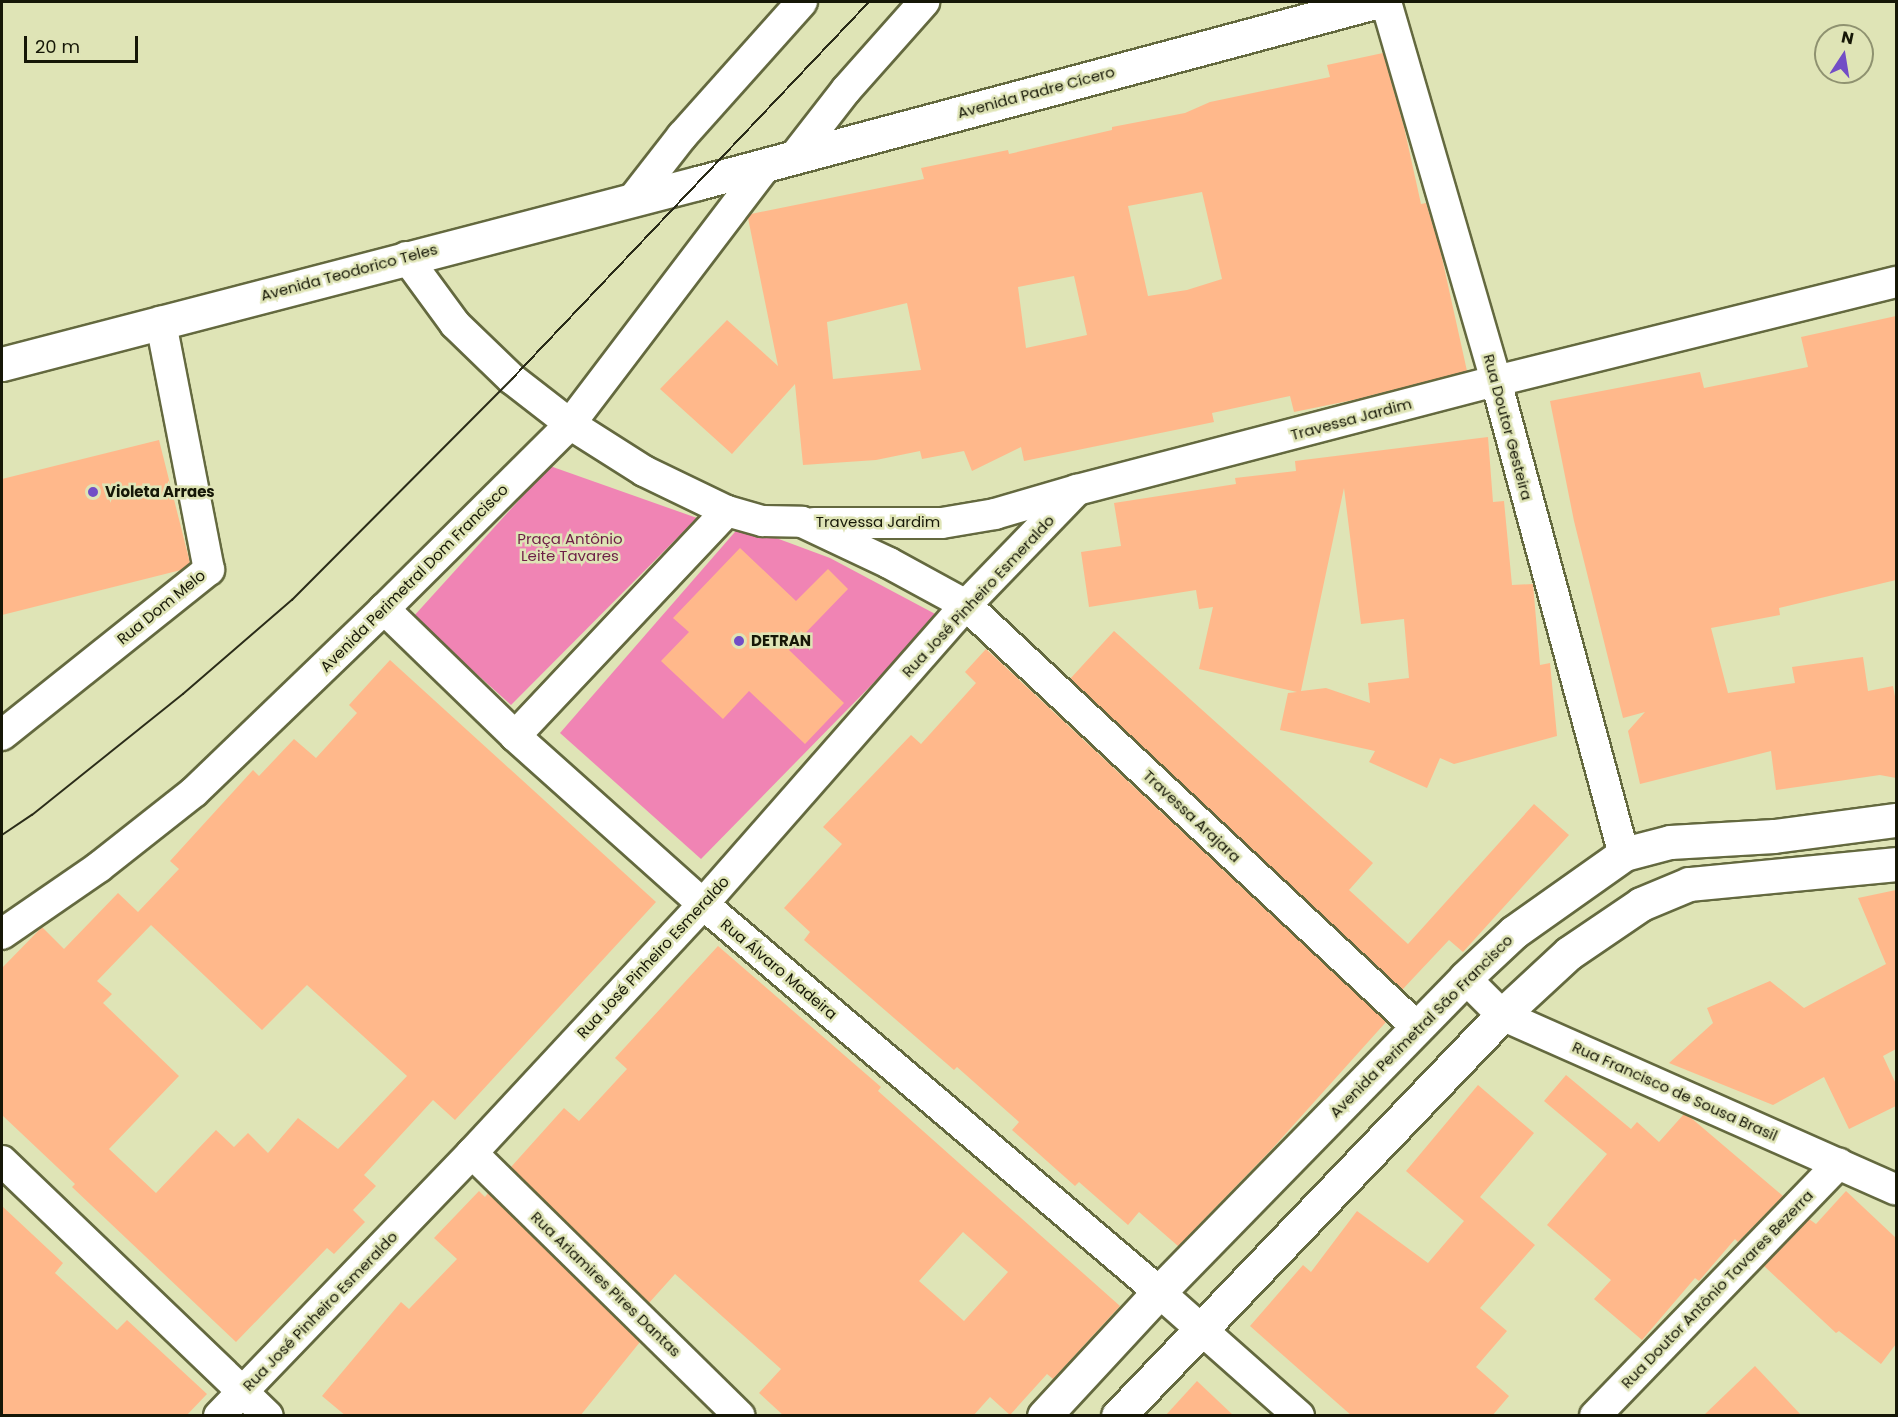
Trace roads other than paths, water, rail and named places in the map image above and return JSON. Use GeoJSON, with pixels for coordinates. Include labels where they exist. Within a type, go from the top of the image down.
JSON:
{"type":"FeatureCollection","features":[{"type":"Feature","properties":{"kind":"main road","name":"Avenida Padre Cícero"},"geometry":{"type":"LineString","coordinates":[[698,183],[1375,2]]}},
{"type":"Feature","properties":{"kind":"main road","name":"Avenida Teodorico Teles"},"geometry":{"type":"LineString","coordinates":[[2,364],[406,257],[698,183]]}},
{"type":"Feature","properties":{"kind":"main road","name":"Avenida Perimetral São Francisco"},"geometry":{"type":"LineString","coordinates":[[1044,1416],[1159,1292],[1465,978],[1514,932],[1624,854],[1670,842],[1774,836],[1896,820]]}},
{"type":"Feature","properties":{"kind":"main road"},"geometry":{"type":"LineString","coordinates":[[1848,826],[1854,868]]}},
{"type":"Feature","properties":{"kind":"main road"},"geometry":{"type":"LineString","coordinates":[[1118,1416],[1502,1015],[1569,953],[1641,904],[1689,884],[1896,864]]}},
{"type":"Feature","properties":{"kind":"street"},"geometry":{"type":"LineString","coordinates":[[633,200],[682,136],[801,2]]}},
{"type":"Feature","properties":{"kind":"street","name":"Avenida Perimetral Dom Francisco"},"geometry":{"type":"LineString","coordinates":[[2,934],[99,867],[194,792],[384,609],[570,424],[781,160],[924,2]]}},
{"type":"Feature","properties":{"kind":"street","name":"Rua Doutor Gesteira"},"geometry":{"type":"LineString","coordinates":[[1386,2],[1496,381],[1624,854]]}},
{"type":"Feature","properties":{"kind":"street","name":"Travessa Jardim"},"geometry":{"type":"LineString","coordinates":[[406,257],[455,324],[512,379],[570,424],[644,471],[727,511],[764,521],[802,522],[942,523],[995,514],[1077,490],[1496,381],[1896,282]]}},
{"type":"Feature","properties":{"kind":"street","name":"Rua Dom Melo"},"geometry":{"type":"LineString","coordinates":[[2,735],[209,570],[161,322]]}},
{"type":"Feature","properties":{"kind":"street","name":"Rua José Pinheiro Esmeraldo"},"geometry":{"type":"LineString","coordinates":[[219,1416],[472,1153],[703,904],[966,605],[1077,490]]}},
{"type":"Feature","properties":{"kind":"street"},"geometry":{"type":"LineString","coordinates":[[514,736],[727,511]]}},
{"type":"Feature","properties":{"kind":"street","name":"Travessa Jardim"},"geometry":{"type":"LineString","coordinates":[[802,522],[889,563],[966,605]]}},
{"type":"Feature","properties":{"kind":"street","name":"Travessa Arajara"},"geometry":{"type":"LineString","coordinates":[[966,605],[1417,1027]]}},
{"type":"Feature","properties":{"kind":"street","name":"Rua Álvaro Madeira"},"geometry":{"type":"LineString","coordinates":[[384,609],[514,736],[703,904],[1159,1292],[1299,1416]]}},
{"type":"Feature","properties":{"kind":"street","name":"Rua Francisco de Sousa Brasil"},"geometry":{"type":"LineString","coordinates":[[1465,978],[1502,1015],[1896,1190]]}},
{"type":"Feature","properties":{"kind":"street","name":"Rua Ariamires Pires Dantas"},"geometry":{"type":"LineString","coordinates":[[472,1153],[740,1416]]}},
{"type":"Feature","properties":{"kind":"street"},"geometry":{"type":"LineString","coordinates":[[2,1161],[268,1416]]}},
{"type":"Feature","properties":{"kind":"street","name":"Rua Doutor Antônio Tavares Bezerra"},"geometry":{"type":"LineString","coordinates":[[1595,1416],[1839,1163]]}},
{"type":"Feature","properties":{"kind":"tram line"},"geometry":{"type":"LineString","coordinates":[[2,835],[32,815],[183,694],[292,600],[512,379],[869,2]]}},
{"type":"Feature","properties":{"kind":"place","name":"Violeta Arraes"},"geometry":{"type":"Point","coordinates":[93,492]}},
{"type":"Feature","properties":{"kind":"place","name":"DETRAN"},"geometry":{"type":"Point","coordinates":[739,641]}},
{"type":"Feature","properties":{"kind":"park label","name":"Praça Antônio Leite Tavares"},"geometry":{"type":"Point","coordinates":[570,546]}}]}
